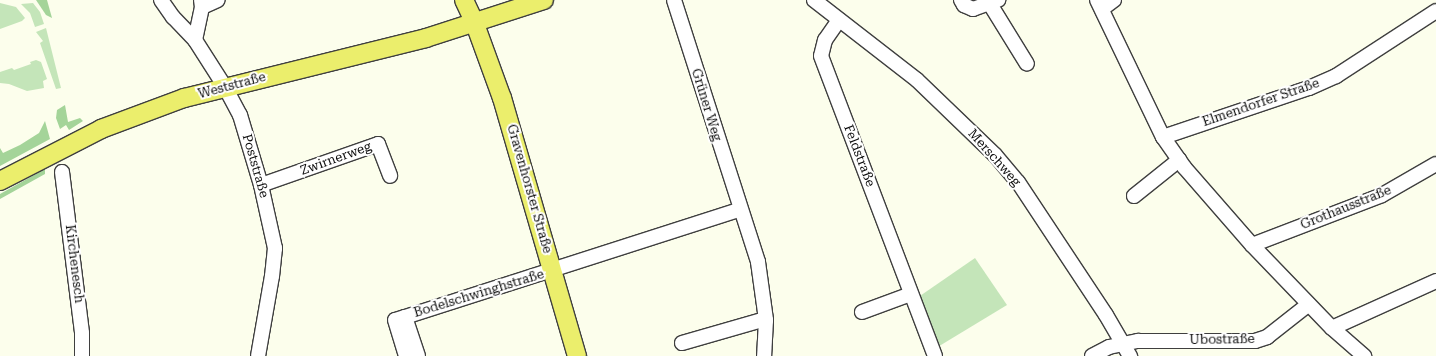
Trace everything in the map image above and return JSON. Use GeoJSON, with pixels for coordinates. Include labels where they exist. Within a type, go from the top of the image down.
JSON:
{"type":"FeatureCollection","features":[{"type":"Feature","properties":{"kind":"main road","name":"Gravenhorster Straße"},"geometry":{"type":"LineString","coordinates":[[464,0],[475,24],[504,102],[577,356]]}},
{"type":"Feature","properties":{"kind":"main road","name":"Weststraße"},"geometry":{"type":"LineString","coordinates":[[0,181],[100,129],[177,101],[225,87],[475,24],[544,0]]}},
{"type":"Feature","properties":{"kind":"street","name":"Poststraße"},"geometry":{"type":"LineString","coordinates":[[161,0],[173,17],[195,40],[225,87],[240,115],[261,185],[274,248],[272,276],[258,356]]}},
{"type":"Feature","properties":{"kind":"street"},"geometry":{"type":"LineString","coordinates":[[195,40],[202,4],[218,0]]}},
{"type":"Feature","properties":{"kind":"street","name":"Grüner Weg"},"geometry":{"type":"LineString","coordinates":[[674,0],[739,210],[758,262],[765,319],[764,356]]}},
{"type":"Feature","properties":{"kind":"street","name":"Merschweg"},"geometry":{"type":"LineString","coordinates":[[814,0],[917,80],[995,155],[1018,182],[1130,356]]}},
{"type":"Feature","properties":{"kind":"street"},"geometry":{"type":"LineString","coordinates":[[961,0],[964,5],[973,9],[994,2],[1027,64]]}},
{"type":"Feature","properties":{"kind":"street"},"geometry":{"type":"LineString","coordinates":[[1114,0],[1100,5],[1163,137],[1179,160],[1252,245],[1332,328],[1364,356]]}},
{"type":"Feature","properties":{"kind":"street","name":"Elmendorfer Straße"},"geometry":{"type":"LineString","coordinates":[[1163,137],[1310,88],[1336,76],[1436,11]]}},
{"type":"Feature","properties":{"kind":"street","name":"Feldstraße"},"geometry":{"type":"LineString","coordinates":[[839,20],[825,40],[821,56],[935,356]]}},
{"type":"Feature","properties":{"kind":"street","name":"Zwirnerweg"},"geometry":{"type":"LineString","coordinates":[[261,185],[378,144],[390,176]]}},
{"type":"Feature","properties":{"kind":"street"},"geometry":{"type":"LineString","coordinates":[[1134,196],[1179,160]]}},
{"type":"Feature","properties":{"kind":"street","name":"Grothausstraße"},"geometry":{"type":"LineString","coordinates":[[1252,245],[1382,195],[1436,164]]}},
{"type":"Feature","properties":{"kind":"street","name":"Kirchenesch"},"geometry":{"type":"LineString","coordinates":[[62,172],[82,333],[82,356]]}},
{"type":"Feature","properties":{"kind":"street"},"geometry":{"type":"LineString","coordinates":[[553,271],[739,210]]}},
{"type":"Feature","properties":{"kind":"street","name":"Bodelschwinghstraße"},"geometry":{"type":"LineString","coordinates":[[406,356],[395,320],[553,271]]}},
{"type":"Feature","properties":{"kind":"street"},"geometry":{"type":"LineString","coordinates":[[1332,328],[1436,281]]}},
{"type":"Feature","properties":{"kind":"street"},"geometry":{"type":"LineString","coordinates":[[862,312],[911,294]]}},
{"type":"Feature","properties":{"kind":"street","name":"Ubostraße"},"geometry":{"type":"LineString","coordinates":[[1092,356],[1123,343],[1138,341],[1255,341],[1267,337],[1309,304]]}},
{"type":"Feature","properties":{"kind":"street","name":"Bodelschwinghstraße"},"geometry":{"type":"LineString","coordinates":[[405,317],[418,356]]}},
{"type":"Feature","properties":{"kind":"street"},"geometry":{"type":"LineString","coordinates":[[682,343],[765,319]]}},
{"type":"Feature","properties":{"kind":"green space"},"geometry":{"type":"Polygon","coordinates":[[[36,0],[47,0],[52,18],[46,15],[36,0]]]}},
{"type":"Feature","properties":{"kind":"green space"},"geometry":{"type":"Polygon","coordinates":[[[0,3],[16,7],[25,18],[22,21],[0,29],[0,3]]]}},
{"type":"Feature","properties":{"kind":"green space"},"geometry":{"type":"Polygon","coordinates":[[[33,3],[40,12],[44,24],[35,27],[30,13],[21,4],[33,3]]]}},
{"type":"Feature","properties":{"kind":"green space"},"geometry":{"type":"Polygon","coordinates":[[[46,28],[61,88],[56,89],[40,43],[43,41],[36,32],[46,28]]]}},
{"type":"Feature","properties":{"kind":"green space"},"geometry":{"type":"Polygon","coordinates":[[[36,60],[41,62],[47,79],[43,81],[44,88],[27,91],[9,84],[0,83],[0,72],[12,68],[14,70],[31,64],[30,62],[36,60]]]}},
{"type":"Feature","properties":{"kind":"green space"},"geometry":{"type":"Polygon","coordinates":[[[65,105],[68,122],[80,118],[83,121],[69,130],[66,125],[60,129],[56,118],[57,110],[65,105]]]}},
{"type":"Feature","properties":{"kind":"green space"},"geometry":{"type":"Polygon","coordinates":[[[45,121],[50,139],[0,166],[0,148],[3,153],[20,145],[39,133],[45,121]]]}},
{"type":"Feature","properties":{"kind":"green space"},"geometry":{"type":"Polygon","coordinates":[[[45,169],[45,174],[0,199],[0,194],[45,169]]]}},
{"type":"Feature","properties":{"kind":"green space"},"geometry":{"type":"Polygon","coordinates":[[[975,258],[1007,305],[936,348],[917,298],[975,258]]]}}]}
